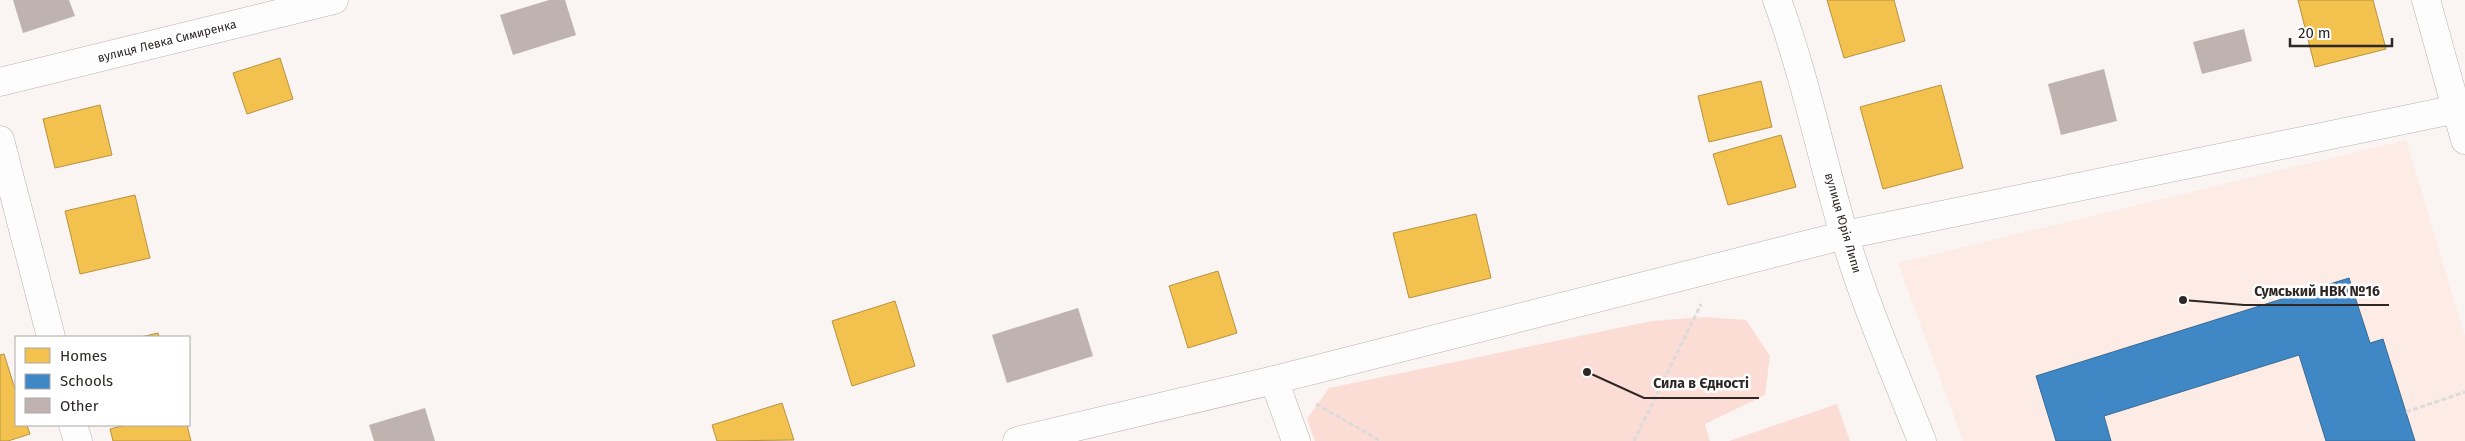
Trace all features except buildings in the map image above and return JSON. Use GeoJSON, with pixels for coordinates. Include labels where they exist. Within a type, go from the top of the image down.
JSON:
{"type":"FeatureCollection","features":[{"type":"Feature","properties":{"kind":"street","name":"вулиця Левка Симиренка"},"geometry":{"type":"LineString","coordinates":[[0,82],[334,0]]}},
{"type":"Feature","properties":{"kind":"street","name":"вулиця Юрія Липи"},"geometry":{"type":"LineString","coordinates":[[1776,0],[1793,43],[1845,235],[1868,305],[1922,441]]}},
{"type":"Feature","properties":{"kind":"street"},"geometry":{"type":"LineString","coordinates":[[2426,0],[2465,140]]}},
{"type":"Feature","properties":{"kind":"street"},"geometry":{"type":"LineString","coordinates":[[1017,441],[1274,380],[1845,235],[2456,109]]}},
{"type":"Feature","properties":{"kind":"street"},"geometry":{"type":"LineString","coordinates":[[0,140],[51,336]]}},
{"type":"Feature","properties":{"kind":"street"},"geometry":{"type":"LineString","coordinates":[[1274,380],[1296,441]]}},
{"type":"Feature","properties":{"kind":"street"},"geometry":{"type":"LineString","coordinates":[[73,426],[78,441]]}},
{"type":"Feature","properties":{"kind":"path"},"geometry":{"type":"LineString","coordinates":[[1634,441],[1720,266]]}},
{"type":"Feature","properties":{"kind":"path"},"geometry":{"type":"LineString","coordinates":[[2406,412],[2465,392]]}},
{"type":"Feature","properties":{"kind":"path"},"geometry":{"type":"LineString","coordinates":[[1315,404],[1381,441]]}},
{"type":"Feature","properties":{"kind":"shaded area"},"geometry":{"type":"Polygon","coordinates":[[[2406,140],[2465,337],[2465,441],[1963,441],[1898,263],[2406,140]]]}},
{"type":"Feature","properties":{"kind":"shaded area"},"geometry":{"type":"Polygon","coordinates":[[[1704,317],[1746,320],[1770,356],[1765,395],[1705,424],[1710,441],[1315,441],[1307,419],[1329,388],[1652,321],[1704,317]]]}},
{"type":"Feature","properties":{"kind":"shaded area"},"geometry":{"type":"Polygon","coordinates":[[[1837,404],[1850,441],[1729,441],[1837,404]]]}},
{"type":"Feature","properties":{"kind":"place","name":"Сумський НВК №16"},"geometry":{"type":"Point","coordinates":[2183,300]}},
{"type":"Feature","properties":{"kind":"place","name":"Сила в Єдності"},"geometry":{"type":"Point","coordinates":[1587,372]}}]}
